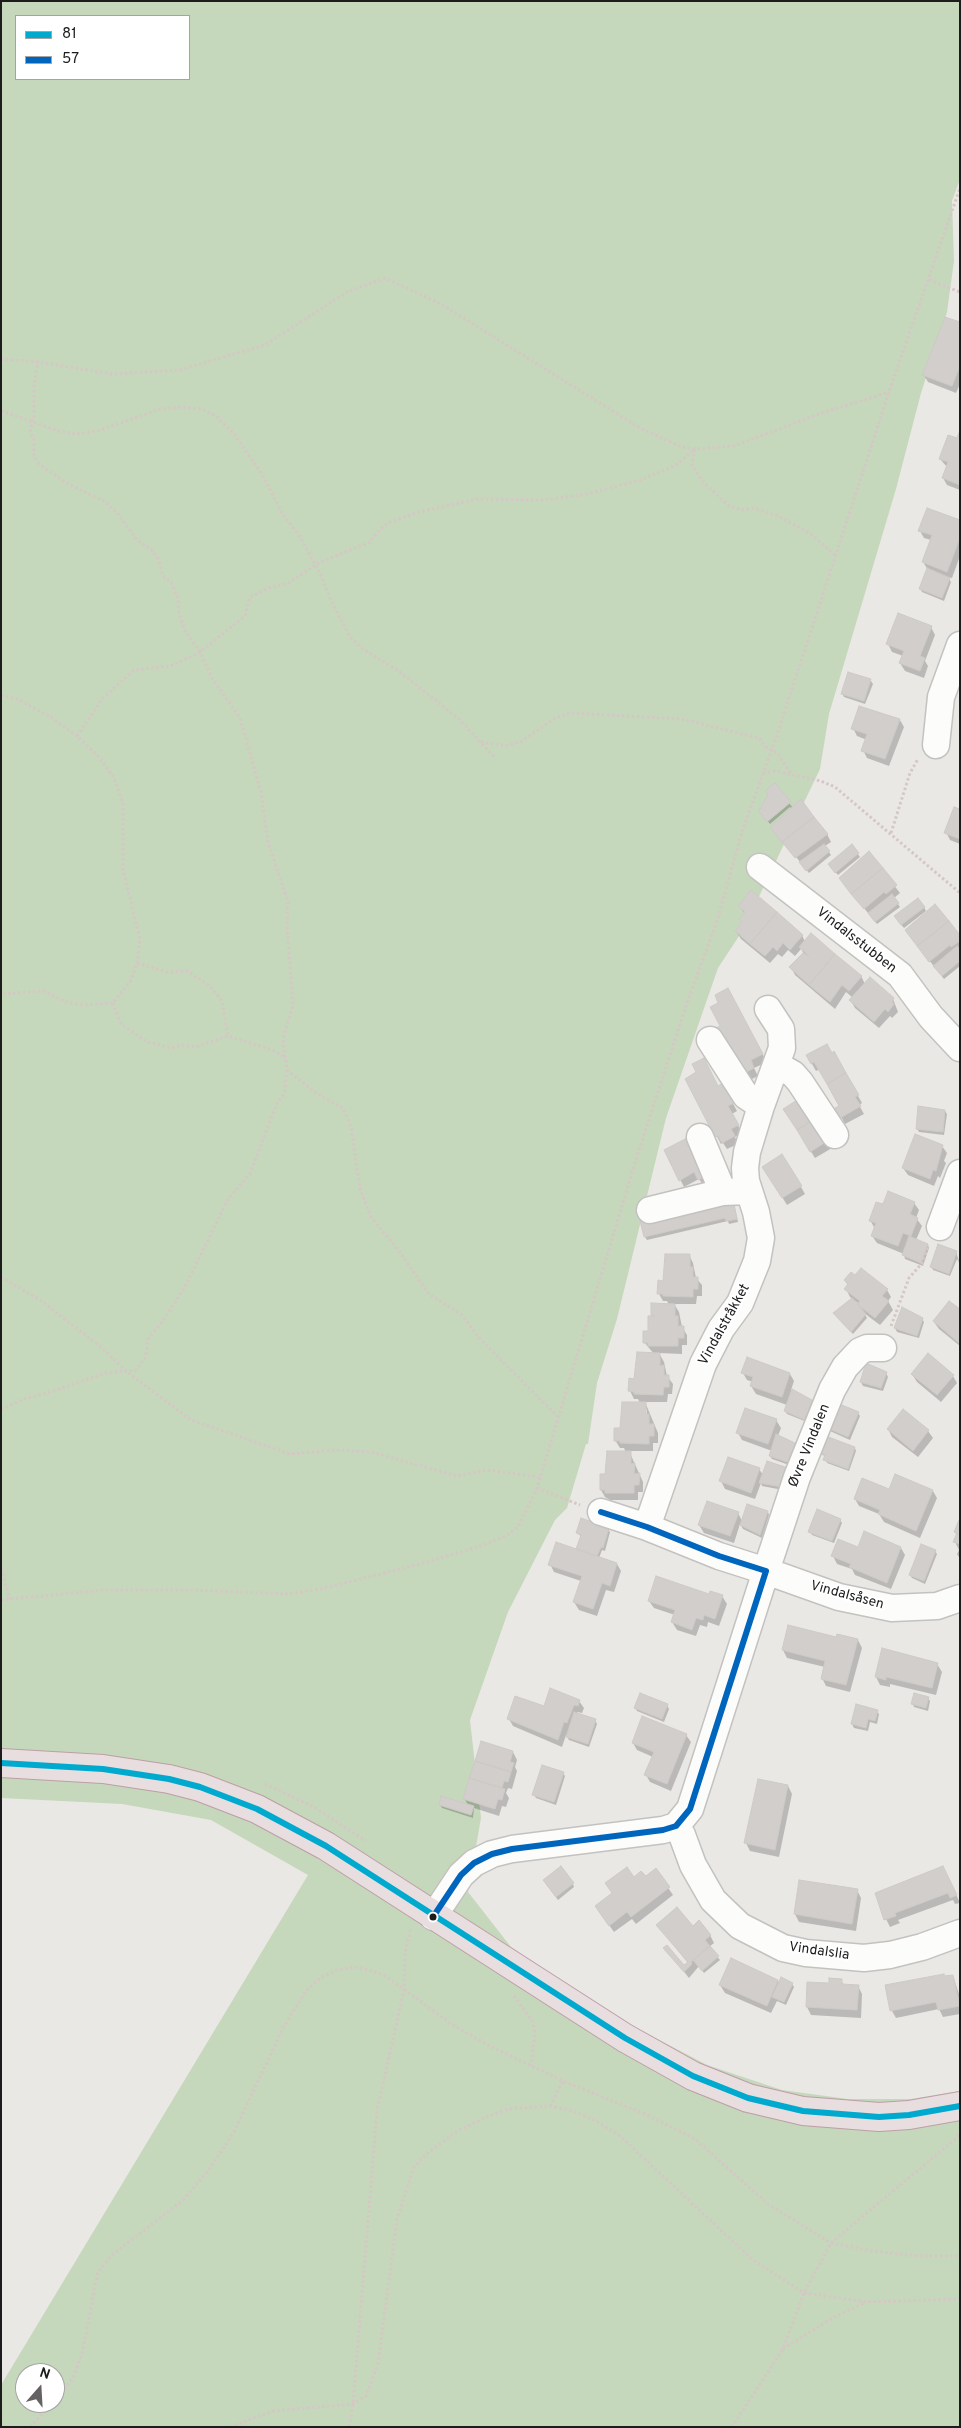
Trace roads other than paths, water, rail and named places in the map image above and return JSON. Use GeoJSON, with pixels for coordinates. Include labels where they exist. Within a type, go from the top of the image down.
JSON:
{"type":"FeatureCollection","features":[{"type":"Feature","properties":{"kind":"highway"},"geometry":{"type":"LineString","coordinates":[[1,1763],[103,1769],[161,1778],[200,1787],[238,1802],[288,1825],[326,1846],[427,1913],[625,2038],[693,2076],[748,2098],[804,2111],[879,2117],[909,2115],[960,2106]]}},
{"type":"Feature","properties":{"kind":"street"},"geometry":{"type":"LineString","coordinates":[[936,745],[937,720],[941,697],[960,645]]}},
{"type":"Feature","properties":{"kind":"street","name":"Vindalsstubben"},"geometry":{"type":"LineString","coordinates":[[760,868],[900,975],[930,1017],[960,1048]]}},
{"type":"Feature","properties":{"kind":"street","name":"Vindalstråkket"},"geometry":{"type":"LineString","coordinates":[[647,1527],[702,1364],[722,1329],[740,1303],[754,1271],[761,1238],[756,1212],[736,1192],[746,1181],[747,1152],[761,1106],[777,1065],[783,1037],[781,1029],[768,1009]]}},
{"type":"Feature","properties":{"kind":"street"},"geometry":{"type":"LineString","coordinates":[[710,1040],[746,1096],[761,1106]]}},
{"type":"Feature","properties":{"kind":"street"},"geometry":{"type":"LineString","coordinates":[[777,1065],[793,1074],[800,1082],[835,1135]]}},
{"type":"Feature","properties":{"kind":"street"},"geometry":{"type":"LineString","coordinates":[[650,1210],[736,1192],[700,1137]]}},
{"type":"Feature","properties":{"kind":"street"},"geometry":{"type":"LineString","coordinates":[[940,1227],[960,1172]]}},
{"type":"Feature","properties":{"kind":"street","name":"Øvre Vindalen"},"geometry":{"type":"LineString","coordinates":[[766,1571],[796,1477],[832,1390],[845,1367],[860,1351],[875,1347],[883,1348]]}},
{"type":"Feature","properties":{"kind":"street","name":"Vindalsåsen"},"geometry":{"type":"LineString","coordinates":[[601,1512],[647,1527],[718,1556],[839,1597],[892,1608],[937,1606],[960,1598]]}},
{"type":"Feature","properties":{"kind":"street"},"geometry":{"type":"LineString","coordinates":[[427,1913],[461,1875],[474,1864],[492,1854],[512,1849],[663,1830],[676,1826],[690,1808],[766,1571]]}},
{"type":"Feature","properties":{"kind":"street","name":"Vindalslia"},"geometry":{"type":"LineString","coordinates":[[676,1826],[684,1840],[692,1865],[713,1900],[740,1926],[783,1948],[806,1953],[864,1958],[890,1955],[922,1947],[960,1933]]}}]}
